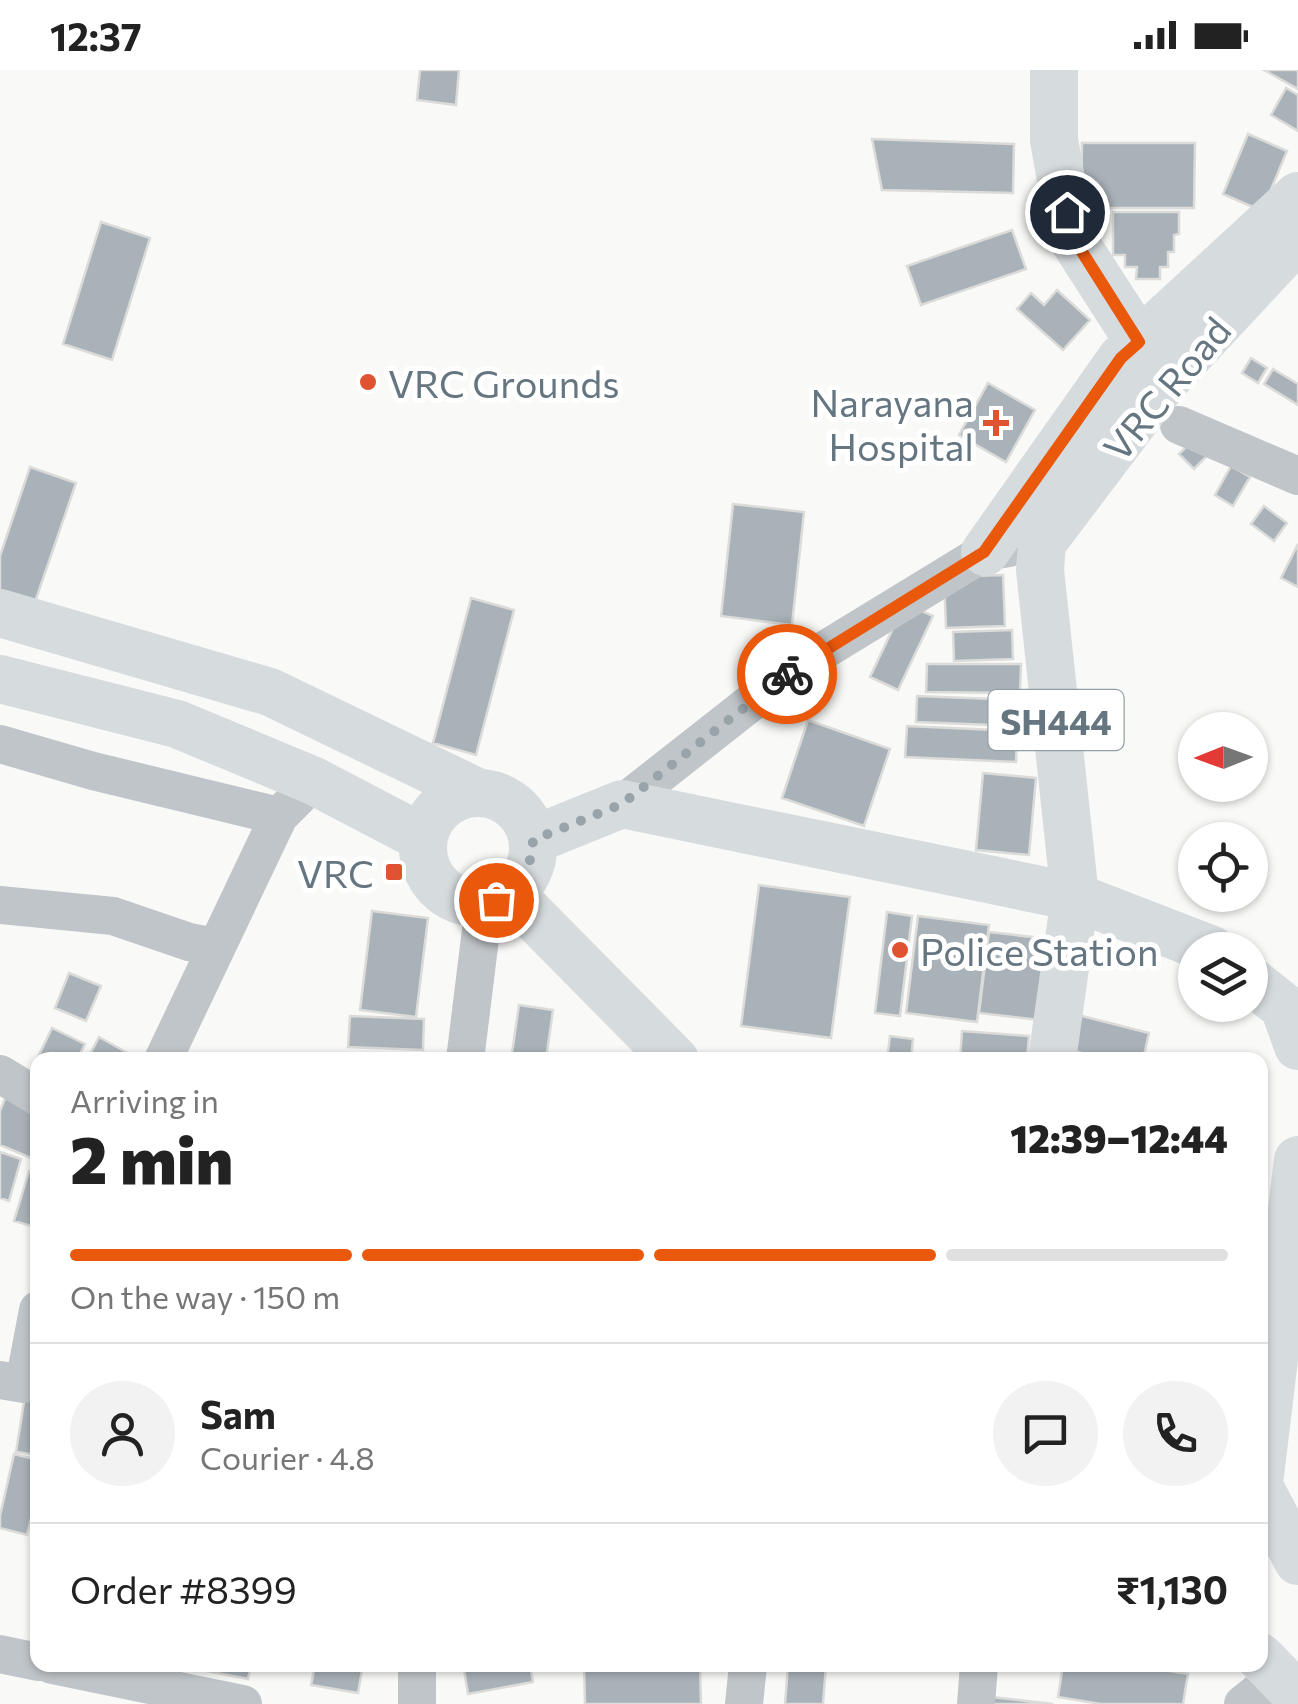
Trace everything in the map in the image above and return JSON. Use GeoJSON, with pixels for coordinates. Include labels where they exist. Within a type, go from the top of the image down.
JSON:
{"type":"FeatureCollection","features":[{"type":"Feature","properties":{"kind":"main road"},"geometry":{"type":"LineString","coordinates":[[1054,70],[1054,140],[1072,236],[1139,342],[1171,404]]}},
{"type":"Feature","properties":{"kind":"main road"},"geometry":{"type":"LineString","coordinates":[[984,552],[1121,358],[1298,196]]}},
{"type":"Feature","properties":{"kind":"main road","name":"VRC Road"},"geometry":{"type":"LineString","coordinates":[[1042,543],[1171,404],[1298,238]]}},
{"type":"Feature","properties":{"kind":"main road","name":"SH444"},"geometry":{"type":"LineString","coordinates":[[1042,543],[1040,570],[1075,897],[1053,1052]]}},
{"type":"Feature","properties":{"kind":"main road"},"geometry":{"type":"LineString","coordinates":[[0,613],[270,692],[475,792],[500,796],[520,811],[528,824],[533,840],[532,860],[524,878],[495,898],[456,899],[436,885],[424,863],[423,838],[432,815],[451,798],[475,792]]}},
{"type":"Feature","properties":{"kind":"main road"},"geometry":{"type":"LineString","coordinates":[[0,678],[178,724],[314,781],[423,838]]}},
{"type":"Feature","properties":{"kind":"main road"},"geometry":{"type":"LineString","coordinates":[[533,840],[622,804],[1075,897],[1178,937]]}},
{"type":"Feature","properties":{"kind":"main road"},"geometry":{"type":"LineString","coordinates":[[495,898],[666,1052]]}},
{"type":"Feature","properties":{"kind":"main road"},"geometry":{"type":"LineString","coordinates":[[1268,1409],[1298,1160]]}},
{"type":"Feature","properties":{"kind":"main road"},"geometry":{"type":"LineString","coordinates":[[1268,1503],[1298,1561]]}},
{"type":"Feature","properties":{"kind":"street"},"geometry":{"type":"LineString","coordinates":[[1171,404],[1298,476]]}},
{"type":"Feature","properties":{"kind":"street"},"geometry":{"type":"LineString","coordinates":[[622,804],[795,668],[984,552],[1042,543]]}},
{"type":"Feature","properties":{"kind":"street"},"geometry":{"type":"LineString","coordinates":[[0,744],[94,772],[279,816]]}},
{"type":"Feature","properties":{"kind":"street"},"geometry":{"type":"LineString","coordinates":[[167,1052],[279,816],[314,781]]}},
{"type":"Feature","properties":{"kind":"street"},"geometry":{"type":"LineString","coordinates":[[466,1052],[482,922],[495,898]]}},
{"type":"Feature","properties":{"kind":"street"},"geometry":{"type":"LineString","coordinates":[[0,905],[113,916],[216,947]]}},
{"type":"Feature","properties":{"kind":"street"},"geometry":{"type":"LineString","coordinates":[[0,1074],[30,1092]]}},
{"type":"Feature","properties":{"kind":"street"},"geometry":{"type":"LineString","coordinates":[[0,1380],[24,1384],[30,1351]]}},
{"type":"Feature","properties":{"kind":"street"},"geometry":{"type":"LineString","coordinates":[[0,1654],[30,1660]]}},
{"type":"Feature","properties":{"kind":"street"},"geometry":{"type":"LineString","coordinates":[[86,1672],[243,1704]]}},
{"type":"Feature","properties":{"kind":"street"},"geometry":{"type":"LineString","coordinates":[[416,1704],[417,1672]]}},
{"type":"Feature","properties":{"kind":"street"},"geometry":{"type":"LineString","coordinates":[[744,1704],[747,1672]]}},
{"type":"Feature","properties":{"kind":"street"},"geometry":{"type":"LineString","coordinates":[[976,1704],[978,1672]]}},
{"type":"Feature","properties":{"kind":"building"},"geometry":{"type":"Polygon","coordinates":[[[420,70],[459,70],[456,105],[417,100],[420,70]]]}},
{"type":"Feature","properties":{"kind":"building"},"geometry":{"type":"Polygon","coordinates":[[[1264,70],[1298,70],[1298,89],[1264,70]]]}},
{"type":"Feature","properties":{"kind":"building"},"geometry":{"type":"Polygon","coordinates":[[[1286,88],[1298,95],[1298,131],[1271,115],[1286,88]]]}},
{"type":"Feature","properties":{"kind":"building"},"geometry":{"type":"Polygon","coordinates":[[[1248,134],[1287,151],[1262,211],[1223,194],[1248,134]]]}},
{"type":"Feature","properties":{"kind":"building"},"geometry":{"type":"Polygon","coordinates":[[[872,139],[1014,144],[1013,193],[882,190],[872,139]]]}},
{"type":"Feature","properties":{"kind":"building"},"geometry":{"type":"Polygon","coordinates":[[[1082,143],[1195,143],[1194,208],[1081,208],[1082,143]]]}},
{"type":"Feature","properties":{"kind":"building"},"geometry":{"type":"Polygon","coordinates":[[[1113,212],[1179,212],[1174,252],[1168,252],[1168,267],[1160,267],[1160,279],[1136,279],[1137,267],[1125,267],[1125,255],[1113,255],[1113,212]]]}},
{"type":"Feature","properties":{"kind":"building"},"geometry":{"type":"Polygon","coordinates":[[[101,222],[150,238],[112,360],[63,344],[101,222]]]}},
{"type":"Feature","properties":{"kind":"building"},"geometry":{"type":"Polygon","coordinates":[[[1012,230],[1026,269],[921,305],[907,266],[1012,230]]]}},
{"type":"Feature","properties":{"kind":"building"},"geometry":{"type":"Polygon","coordinates":[[[1057,290],[1090,320],[1063,350],[1017,309],[1031,293],[1044,305],[1057,290]]]}},
{"type":"Feature","properties":{"kind":"building"},"geometry":{"type":"Polygon","coordinates":[[[1251,358],[1267,368],[1258,383],[1242,373],[1251,358]]]}},
{"type":"Feature","properties":{"kind":"building"},"geometry":{"type":"Polygon","coordinates":[[[1273,369],[1298,384],[1298,405],[1264,384],[1273,369]]]}},
{"type":"Feature","properties":{"kind":"building"},"geometry":{"type":"Polygon","coordinates":[[[988,383],[1035,410],[1006,462],[959,435],[988,383]]]}},
{"type":"Feature","properties":{"kind":"building"},"geometry":{"type":"Polygon","coordinates":[[[1200,433],[1215,448],[1194,469],[1179,454],[1200,433]]]}},
{"type":"Feature","properties":{"kind":"building"},"geometry":{"type":"Polygon","coordinates":[[[1231,466],[1250,477],[1233,506],[1215,495],[1231,466]]]}},
{"type":"Feature","properties":{"kind":"building"},"geometry":{"type":"Polygon","coordinates":[[[30,467],[76,483],[35,602],[0,590],[0,556],[30,467]]]}},
{"type":"Feature","properties":{"kind":"building"},"geometry":{"type":"Polygon","coordinates":[[[733,504],[804,512],[792,625],[721,616],[733,504]]]}},
{"type":"Feature","properties":{"kind":"building"},"geometry":{"type":"Polygon","coordinates":[[[1264,506],[1287,523],[1274,541],[1251,524],[1264,506]]]}},
{"type":"Feature","properties":{"kind":"building"},"geometry":{"type":"Polygon","coordinates":[[[1298,544],[1298,587],[1281,578],[1298,544]]]}},
{"type":"Feature","properties":{"kind":"building"},"geometry":{"type":"Polygon","coordinates":[[[1003,575],[1005,626],[946,628],[944,577],[1003,575]]]}},
{"type":"Feature","properties":{"kind":"building"},"geometry":{"type":"Polygon","coordinates":[[[471,598],[514,610],[476,755],[433,743],[471,598]]]}},
{"type":"Feature","properties":{"kind":"building"},"geometry":{"type":"Polygon","coordinates":[[[905,603],[933,616],[898,690],[870,677],[905,603]]]}},
{"type":"Feature","properties":{"kind":"building"},"geometry":{"type":"Polygon","coordinates":[[[1012,630],[1013,659],[954,661],[953,632],[1012,630]]]}},
{"type":"Feature","properties":{"kind":"building"},"geometry":{"type":"Polygon","coordinates":[[[927,664],[1021,664],[1020,693],[926,692],[927,664]]]}},
{"type":"Feature","properties":{"kind":"building"},"geometry":{"type":"Polygon","coordinates":[[[917,696],[1021,700],[1020,726],[916,722],[917,696]]]}},
{"type":"Feature","properties":{"kind":"building"},"geometry":{"type":"Polygon","coordinates":[[[808,720],[890,749],[864,826],[782,798],[808,720]]]}},
{"type":"Feature","properties":{"kind":"building"},"geometry":{"type":"Polygon","coordinates":[[[907,726],[1017,731],[1016,762],[905,757],[907,726]]]}},
{"type":"Feature","properties":{"kind":"building"},"geometry":{"type":"Polygon","coordinates":[[[983,773],[1036,778],[1029,855],[976,850],[983,773]]]}},
{"type":"Feature","properties":{"kind":"building"},"geometry":{"type":"Polygon","coordinates":[[[759,885],[850,897],[831,1038],[741,1026],[759,885]]]}},
{"type":"Feature","properties":{"kind":"building"},"geometry":{"type":"Polygon","coordinates":[[[372,911],[428,918],[416,1017],[360,1010],[372,911]]]}},
{"type":"Feature","properties":{"kind":"building"},"geometry":{"type":"Polygon","coordinates":[[[887,912],[912,916],[900,1016],[875,1013],[887,912]]]}},
{"type":"Feature","properties":{"kind":"building"},"geometry":{"type":"Polygon","coordinates":[[[918,916],[989,925],[977,1022],[906,1013],[918,916]]]}},
{"type":"Feature","properties":{"kind":"building"},"geometry":{"type":"Polygon","coordinates":[[[989,932],[1058,940],[1049,1021],[979,1013],[989,932]]]}},
{"type":"Feature","properties":{"kind":"building"},"geometry":{"type":"Polygon","coordinates":[[[69,973],[101,986],[86,1021],[55,1008],[69,973]]]}},
{"type":"Feature","properties":{"kind":"building"},"geometry":{"type":"Polygon","coordinates":[[[519,1005],[553,1010],[547,1052],[512,1052],[519,1005]]]}},
{"type":"Feature","properties":{"kind":"building"},"geometry":{"type":"Polygon","coordinates":[[[1074,1014],[1149,1033],[1145,1052],[1065,1049],[1074,1014]]]}},
{"type":"Feature","properties":{"kind":"building"},"geometry":{"type":"Polygon","coordinates":[[[350,1016],[424,1019],[423,1050],[348,1047],[350,1016]]]}},
{"type":"Feature","properties":{"kind":"building"},"geometry":{"type":"Polygon","coordinates":[[[52,1028],[85,1044],[81,1052],[40,1052],[52,1028]]]}},
{"type":"Feature","properties":{"kind":"building"},"geometry":{"type":"Polygon","coordinates":[[[962,1031],[1029,1036],[1028,1052],[960,1052],[962,1031]]]}},
{"type":"Feature","properties":{"kind":"building"},"geometry":{"type":"Polygon","coordinates":[[[890,1036],[913,1039],[912,1052],[888,1052],[890,1036]]]}},
{"type":"Feature","properties":{"kind":"building"},"geometry":{"type":"Polygon","coordinates":[[[99,1037],[126,1052],[91,1052],[99,1037]]]}},
{"type":"Feature","properties":{"kind":"building"},"geometry":{"type":"Polygon","coordinates":[[[6,1096],[30,1106],[30,1158],[0,1145],[0,1111],[6,1096]]]}},
{"type":"Feature","properties":{"kind":"building"},"geometry":{"type":"Polygon","coordinates":[[[0,1152],[21,1159],[9,1201],[0,1198],[0,1152]]]}},
{"type":"Feature","properties":{"kind":"building"},"geometry":{"type":"Polygon","coordinates":[[[29,1171],[30,1226],[14,1221],[29,1171]]]}},
{"type":"Feature","properties":{"kind":"building"},"geometry":{"type":"Polygon","coordinates":[[[26,1389],[30,1390],[30,1454],[16,1452],[26,1389]]]}},
{"type":"Feature","properties":{"kind":"building"},"geometry":{"type":"Polygon","coordinates":[[[14,1454],[30,1458],[27,1535],[0,1528],[14,1454]]]}},
{"type":"Feature","properties":{"kind":"building"},"geometry":{"type":"Polygon","coordinates":[[[212,1672],[250,1672],[248,1679],[212,1672]]]}},
{"type":"Feature","properties":{"kind":"building"},"geometry":{"type":"Polygon","coordinates":[[[314,1672],[362,1672],[358,1693],[311,1685],[314,1672]]]}},
{"type":"Feature","properties":{"kind":"building"},"geometry":{"type":"Polygon","coordinates":[[[464,1672],[531,1672],[533,1682],[468,1694],[464,1672]]]}},
{"type":"Feature","properties":{"kind":"building"},"geometry":{"type":"Polygon","coordinates":[[[584,1672],[700,1672],[701,1704],[585,1704],[584,1672]]]}},
{"type":"Feature","properties":{"kind":"building"},"geometry":{"type":"Polygon","coordinates":[[[787,1672],[825,1672],[823,1704],[785,1704],[787,1672]]]}},
{"type":"Feature","properties":{"kind":"building"},"geometry":{"type":"Polygon","coordinates":[[[1062,1672],[1188,1674],[1183,1704],[1101,1704],[1058,1697],[1062,1672]]]}},
{"type":"Feature","properties":{"kind":"building"},"geometry":{"type":"Polygon","coordinates":[[[991,1697],[1053,1704],[990,1704],[991,1697]]]}},
{"type":"Feature","properties":{"kind":"way so far"},"geometry":{"type":"LineString","coordinates":[[496,900],[510,893],[524,878],[532,860],[533,840],[622,804],[787,674]]}},
{"type":"Feature","properties":{"kind":"place","name":"VRC Grounds"},"geometry":{"type":"Point","coordinates":[368,382]}},
{"type":"Feature","properties":{"kind":"place","name":"Narayana Hospital"},"geometry":{"type":"Point","coordinates":[996,423]}},
{"type":"Feature","properties":{"kind":"place","name":"VRC"},"geometry":{"type":"Point","coordinates":[394,872]}},
{"type":"Feature","properties":{"kind":"place","name":"Police Station"},"geometry":{"type":"Point","coordinates":[900,950]}},
{"type":"Feature","properties":{"kind":"route"},"geometry":{"type":"LineString","coordinates":[[787,674],[984,552],[1121,358],[1139,342],[1072,236],[1067,212]]}}]}
